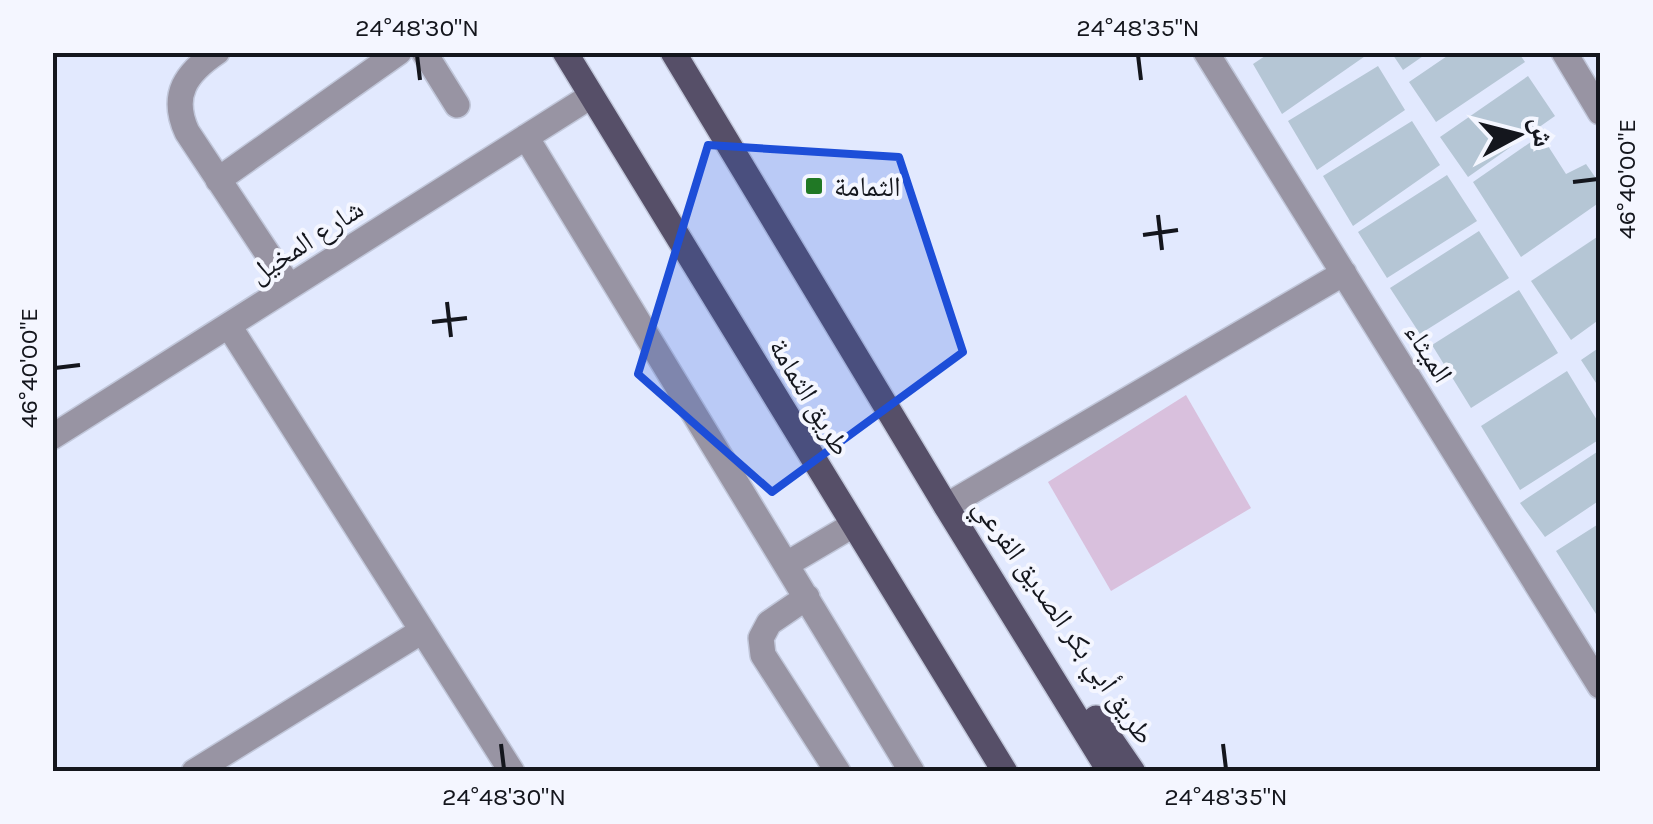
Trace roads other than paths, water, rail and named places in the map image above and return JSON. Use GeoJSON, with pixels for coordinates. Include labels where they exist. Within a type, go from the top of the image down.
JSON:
{"type":"FeatureCollection","features":[{"type":"Feature","properties":{"kind":"main road","name":"طريق الثمامة"},"geometry":{"type":"LineString","coordinates":[[565,52],[1006,772]]}},
{"type":"Feature","properties":{"kind":"main road"},"geometry":{"type":"LineString","coordinates":[[672,52],[1110,772]]}},
{"type":"Feature","properties":{"kind":"main road","name":"طريق أبي بكر الصديق الفرعي"},"geometry":{"type":"LineString","coordinates":[[946,506],[1134,772]]}},
{"type":"Feature","properties":{"kind":"street"},"geometry":{"type":"LineString","coordinates":[[218,52],[188,76],[180,109],[187,132],[288,286]]}},
{"type":"Feature","properties":{"kind":"street"},"geometry":{"type":"LineString","coordinates":[[218,180],[399,52]]}},
{"type":"Feature","properties":{"kind":"street","name":"الميثاء"},"geometry":{"type":"LineString","coordinates":[[1206,52],[1600,686]]}},
{"type":"Feature","properties":{"kind":"street"},"geometry":{"type":"LineString","coordinates":[[1564,52],[1600,112]]}},
{"type":"Feature","properties":{"kind":"street"},"geometry":{"type":"LineString","coordinates":[[435,56],[458,105]]}},
{"type":"Feature","properties":{"kind":"street","name":"شارع المخيل"},"geometry":{"type":"LineString","coordinates":[[52,437],[592,96]]}},
{"type":"Feature","properties":{"kind":"street"},"geometry":{"type":"LineString","coordinates":[[526,137],[912,772]]}},
{"type":"Feature","properties":{"kind":"street"},"geometry":{"type":"LineString","coordinates":[[946,506],[1344,273]]}},
{"type":"Feature","properties":{"kind":"street"},"geometry":{"type":"LineString","coordinates":[[230,326],[512,772]]}},
{"type":"Feature","properties":{"kind":"street"},"geometry":{"type":"LineString","coordinates":[[787,564],[853,525]]}},
{"type":"Feature","properties":{"kind":"street"},"geometry":{"type":"LineString","coordinates":[[807,598],[770,624],[761,638],[763,654],[838,772]]}},
{"type":"Feature","properties":{"kind":"street"},"geometry":{"type":"LineString","coordinates":[[194,772],[422,630]]}},
{"type":"Feature","properties":{"kind":"place","name":"الثمامة"},"geometry":{"type":"Point","coordinates":[814,186]}}]}
